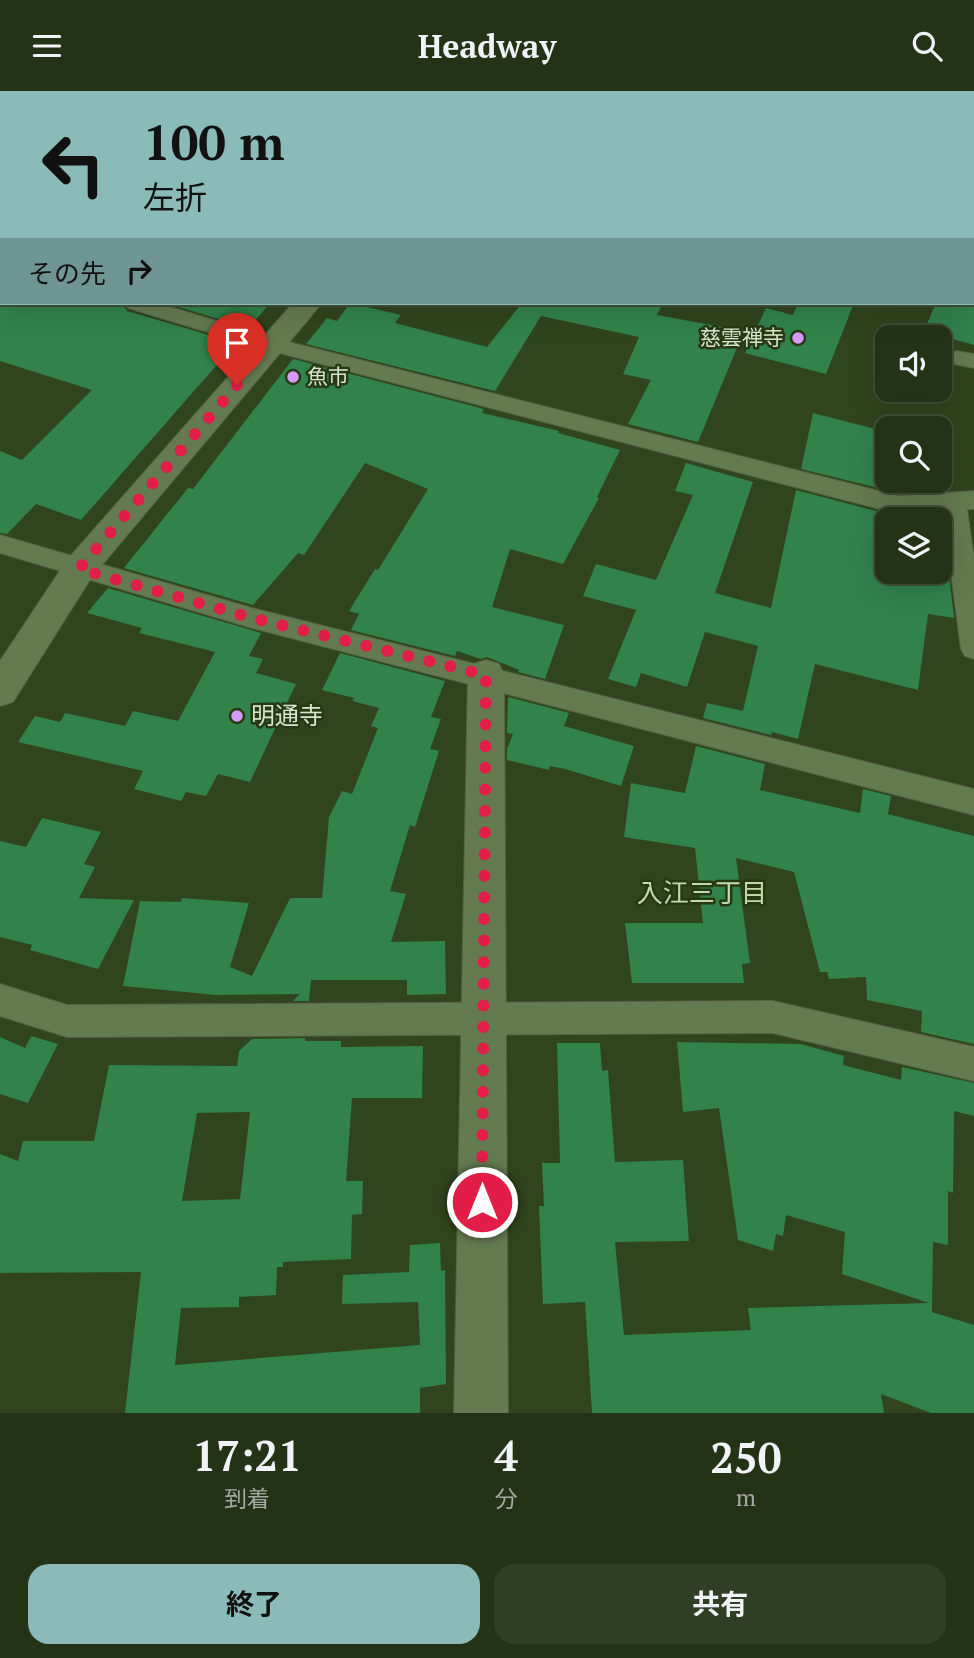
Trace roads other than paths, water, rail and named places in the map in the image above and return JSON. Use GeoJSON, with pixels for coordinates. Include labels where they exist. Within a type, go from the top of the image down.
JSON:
{"type":"FeatureCollection","features":[{"type":"Feature","properties":{"kind":"street"},"geometry":{"type":"LineString","coordinates":[[142,305],[272,344],[899,505],[964,502],[974,649]]}},
{"type":"Feature","properties":{"kind":"street"},"geometry":{"type":"LineString","coordinates":[[0,691],[79,569],[306,305]]}},
{"type":"Feature","properties":{"kind":"street"},"geometry":{"type":"LineString","coordinates":[[0,544],[252,618],[486,675],[974,802]]}},
{"type":"Feature","properties":{"kind":"street"},"geometry":{"type":"LineString","coordinates":[[481,1413],[486,675]]}},
{"type":"Feature","properties":{"kind":"street"},"geometry":{"type":"LineString","coordinates":[[0,1000],[67,1021],[773,1017],[974,1064]]}},
{"type":"Feature","properties":{"kind":"place","name":"慈雲禅寺"},"geometry":{"type":"Point","coordinates":[798,338]}},
{"type":"Feature","properties":{"kind":"place","name":"魚市"},"geometry":{"type":"Point","coordinates":[293,377]}},
{"type":"Feature","properties":{"kind":"place","name":"明通寺"},"geometry":{"type":"Point","coordinates":[237,716]}},
{"type":"Feature","properties":{"kind":"district","name":"入江三丁目"},"geometry":{"type":"Point","coordinates":[702,893]}}]}
